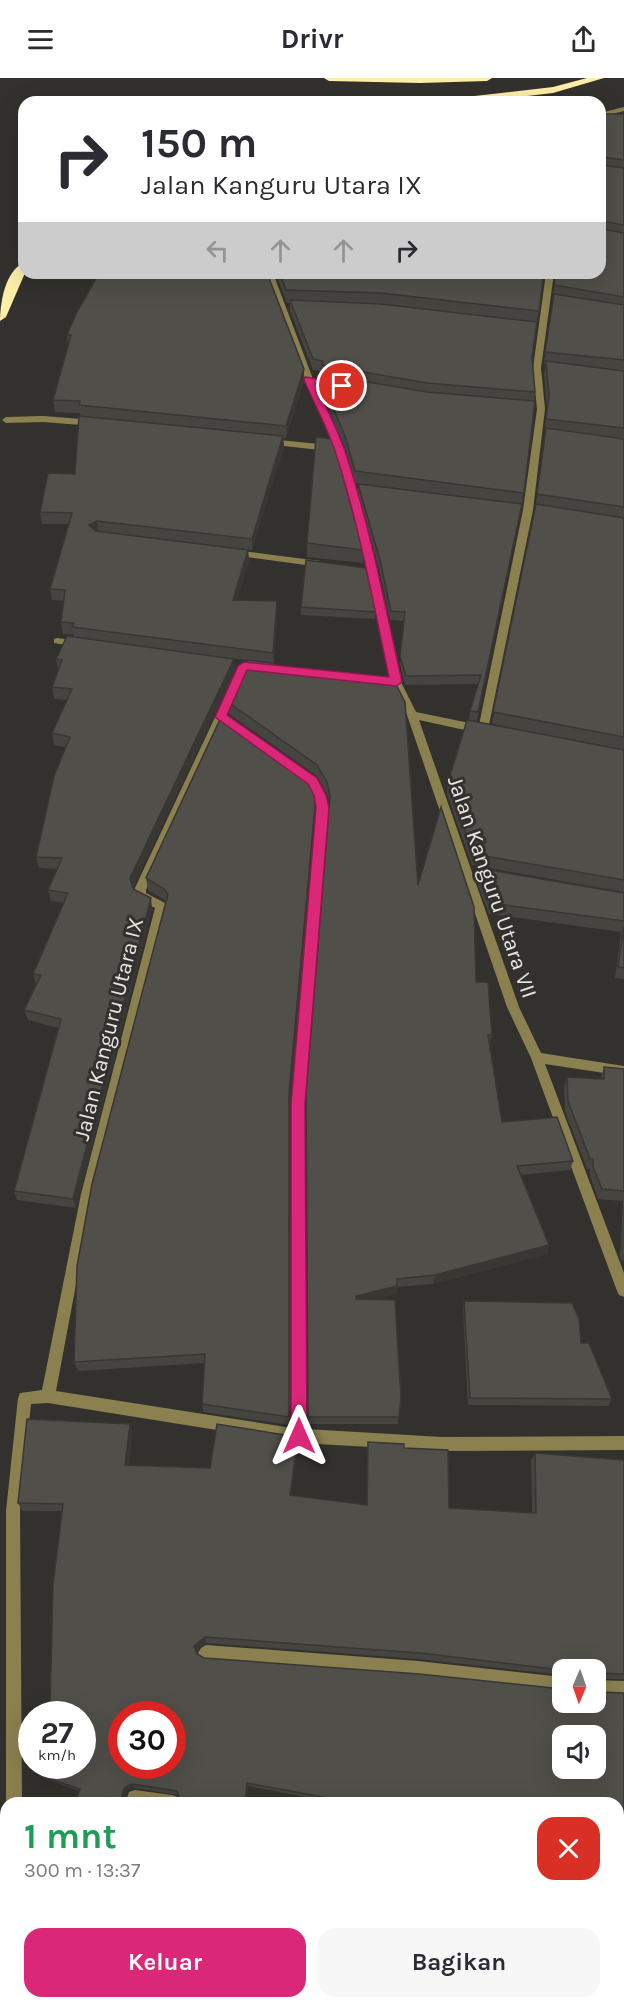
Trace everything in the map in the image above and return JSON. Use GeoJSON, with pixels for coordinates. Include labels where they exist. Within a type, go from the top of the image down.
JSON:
{"type":"FeatureCollection","features":[{"type":"Feature","properties":{"kind":"highway"},"geometry":{"type":"LineString","coordinates":[[329,78],[420,80],[487,78]]}},
{"type":"Feature","properties":{"kind":"highway"},"geometry":{"type":"LineString","coordinates":[[500,96],[553,90],[599,78]]}},
{"type":"Feature","properties":{"kind":"highway"},"geometry":{"type":"LineString","coordinates":[[0,317],[18,274]]}},
{"type":"Feature","properties":{"kind":"street"},"geometry":{"type":"LineString","coordinates":[[606,114],[624,109]]}},
{"type":"Feature","properties":{"kind":"street"},"geometry":{"type":"LineString","coordinates":[[606,117],[614,119]]}},
{"type":"Feature","properties":{"kind":"street","name":"Jalan Kanguru Utara VII"},"geometry":{"type":"LineString","coordinates":[[271,279],[309,380],[357,489],[367,570],[390,681],[412,715],[470,871],[513,1007],[537,1058],[624,1291]]}},
{"type":"Feature","properties":{"kind":"street"},"geometry":{"type":"LineString","coordinates":[[483,730],[534,511],[537,435],[541,409],[537,368],[549,279]]}},
{"type":"Feature","properties":{"kind":"street"},"geometry":{"type":"LineString","coordinates":[[547,301],[557,302]]}},
{"type":"Feature","properties":{"kind":"street"},"geometry":{"type":"LineString","coordinates":[[280,307],[291,307]]}},
{"type":"Feature","properties":{"kind":"street"},"geometry":{"type":"LineString","coordinates":[[531,328],[541,329]]}},
{"type":"Feature","properties":{"kind":"street"},"geometry":{"type":"LineString","coordinates":[[537,368],[548,369]]}},
{"type":"Feature","properties":{"kind":"street"},"geometry":{"type":"LineString","coordinates":[[309,380],[320,382]]}},
{"type":"Feature","properties":{"kind":"street"},"geometry":{"type":"LineString","coordinates":[[529,408],[541,409]]}},
{"type":"Feature","properties":{"kind":"street"},"geometry":{"type":"LineString","coordinates":[[6,420],[43,419],[108,424]]}},
{"type":"Feature","properties":{"kind":"street"},"geometry":{"type":"LineString","coordinates":[[537,435],[547,437]]}},
{"type":"Feature","properties":{"kind":"street"},"geometry":{"type":"LineString","coordinates":[[260,441],[339,449]]}},
{"type":"Feature","properties":{"kind":"street"},"geometry":{"type":"LineString","coordinates":[[516,508],[534,511]]}},
{"type":"Feature","properties":{"kind":"street"},"geometry":{"type":"LineString","coordinates":[[224,552],[327,565]]}},
{"type":"Feature","properties":{"kind":"street"},"geometry":{"type":"LineString","coordinates":[[57,641],[92,645]]}},
{"type":"Feature","properties":{"kind":"street","name":"Jalan Kanguru Utara IX"},"geometry":{"type":"LineString","coordinates":[[48,1396],[87,1194],[160,906],[140,895],[140,890],[225,720],[238,665],[361,678]]}},
{"type":"Feature","properties":{"kind":"street"},"geometry":{"type":"LineString","coordinates":[[412,715],[495,732]]}},
{"type":"Feature","properties":{"kind":"street"},"geometry":{"type":"LineString","coordinates":[[283,761],[312,781],[320,795],[322,808],[298,1104],[299,1436]]}},
{"type":"Feature","properties":{"kind":"street"},"geometry":{"type":"LineString","coordinates":[[537,1058],[624,1071]]}},
{"type":"Feature","properties":{"kind":"street"},"geometry":{"type":"LineString","coordinates":[[14,1797],[13,1511],[24,1398],[48,1396],[299,1436],[442,1444],[624,1443]]}},
{"type":"Feature","properties":{"kind":"street"},"geometry":{"type":"LineString","coordinates":[[206,1653],[418,1669],[552,1684]]}},
{"type":"Feature","properties":{"kind":"street"},"geometry":{"type":"LineString","coordinates":[[606,1688],[624,1689]]}},
{"type":"Feature","properties":{"kind":"building"},"geometry":{"type":"Polygon","coordinates":[[[606,114],[624,114],[624,160],[606,158],[606,114]]]}},
{"type":"Feature","properties":{"kind":"building"},"geometry":{"type":"Polygon","coordinates":[[[606,166],[624,168],[624,225],[606,222],[606,166]]]}},
{"type":"Feature","properties":{"kind":"building"},"geometry":{"type":"Polygon","coordinates":[[[606,230],[624,233],[624,297],[554,285],[555,279],[606,279],[606,230]]]}},
{"type":"Feature","properties":{"kind":"building"},"geometry":{"type":"Polygon","coordinates":[[[96,279],[269,279],[304,369],[286,426],[79,405],[80,401],[53,400],[71,335],[67,335],[96,279]]]}},
{"type":"Feature","properties":{"kind":"building"},"geometry":{"type":"Polygon","coordinates":[[[282,279],[543,279],[539,311],[381,293],[286,290],[282,279]]]}},
{"type":"Feature","properties":{"kind":"building"},"geometry":{"type":"Polygon","coordinates":[[[554,294],[624,305],[624,360],[545,352],[554,294]]]}},
{"type":"Feature","properties":{"kind":"building"},"geometry":{"type":"Polygon","coordinates":[[[290,300],[381,304],[537,322],[532,357],[535,392],[427,383],[322,365],[323,361],[313,359],[290,300]]]}},
{"type":"Feature","properties":{"kind":"building"},"geometry":{"type":"Polygon","coordinates":[[[546,361],[624,371],[624,428],[546,419],[549,396],[546,361]]]}},
{"type":"Feature","properties":{"kind":"building"},"geometry":{"type":"Polygon","coordinates":[[[321,374],[427,392],[535,401],[524,493],[355,471],[345,436],[321,379],[321,374]]]}},
{"type":"Feature","properties":{"kind":"building"},"geometry":{"type":"Polygon","coordinates":[[[79,416],[283,436],[252,539],[97,521],[89,525],[96,531],[248,550],[233,600],[277,601],[273,653],[72,627],[74,623],[61,622],[65,590],[50,589],[72,513],[40,512],[48,473],[75,474],[79,416]]]}},
{"type":"Feature","properties":{"kind":"building"},"geometry":{"type":"Polygon","coordinates":[[[546,428],[624,439],[624,507],[537,494],[546,428]]]}},
{"type":"Feature","properties":{"kind":"building"},"geometry":{"type":"Polygon","coordinates":[[[316,437],[333,439],[363,550],[307,543],[316,437]]]}},
{"type":"Feature","properties":{"kind":"building"},"geometry":{"type":"Polygon","coordinates":[[[358,484],[522,504],[478,712],[470,711],[481,675],[406,676],[400,656],[405,612],[391,611],[380,560],[358,484]]]}},
{"type":"Feature","properties":{"kind":"building"},"geometry":{"type":"Polygon","coordinates":[[[536,504],[624,518],[624,737],[493,712],[536,504]]]}},
{"type":"Feature","properties":{"kind":"building"},"geometry":{"type":"Polygon","coordinates":[[[306,560],[366,568],[376,612],[301,607],[306,560]]]}},
{"type":"Feature","properties":{"kind":"building"},"geometry":{"type":"Polygon","coordinates":[[[67,636],[234,659],[130,878],[133,889],[151,898],[73,1199],[14,1191],[61,1019],[24,1010],[41,975],[33,974],[68,893],[48,890],[62,858],[36,857],[54,776],[70,737],[52,733],[72,689],[52,687],[62,660],[56,659],[67,636]]]}},
{"type":"Feature","properties":{"kind":"building"},"geometry":{"type":"Polygon","coordinates":[[[248,660],[272,663],[272,672],[393,679],[405,702],[418,885],[441,807],[474,907],[476,982],[488,982],[492,1035],[488,1035],[502,1122],[557,1117],[573,1161],[517,1166],[549,1245],[435,1275],[397,1279],[397,1286],[356,1296],[356,1299],[395,1300],[401,1397],[399,1417],[308,1417],[306,1094],[330,796],[327,782],[317,765],[228,702],[248,660]]]}},
{"type":"Feature","properties":{"kind":"building"},"geometry":{"type":"Polygon","coordinates":[[[223,713],[306,773],[313,783],[316,795],[289,1093],[289,1417],[202,1404],[205,1354],[74,1362],[77,1266],[92,1184],[168,894],[146,878],[223,713]]]}},
{"type":"Feature","properties":{"kind":"building"},"geometry":{"type":"Polygon","coordinates":[[[467,720],[624,750],[624,880],[473,854],[448,782],[467,720]]]}},
{"type":"Feature","properties":{"kind":"building"},"geometry":{"type":"Polygon","coordinates":[[[478,868],[624,893],[624,921],[490,903],[478,868]]]}},
{"type":"Feature","properties":{"kind":"building"},"geometry":{"type":"Polygon","coordinates":[[[624,926],[624,968],[618,967],[624,926]]]}},
{"type":"Feature","properties":{"kind":"building"},"geometry":{"type":"Polygon","coordinates":[[[604,1067],[624,1069],[624,1191],[602,1189],[593,1167],[593,1159],[590,1159],[568,1101],[567,1077],[604,1079],[604,1067]]]}},
{"type":"Feature","properties":{"kind":"building"},"geometry":{"type":"Polygon","coordinates":[[[464,1301],[572,1303],[579,1319],[581,1343],[589,1343],[612,1399],[470,1398],[464,1301]]]}},
{"type":"Feature","properties":{"kind":"building"},"geometry":{"type":"Polygon","coordinates":[[[27,1419],[130,1424],[125,1465],[210,1468],[217,1424],[298,1437],[290,1495],[367,1505],[368,1442],[404,1444],[404,1448],[448,1450],[449,1508],[536,1513],[535,1453],[624,1460],[624,1674],[606,1673],[606,1659],[552,1659],[552,1669],[420,1653],[205,1637],[194,1646],[197,1654],[204,1658],[419,1674],[552,1688],[552,1713],[606,1713],[606,1692],[624,1693],[624,1797],[323,1797],[247,1783],[246,1797],[179,1797],[177,1791],[132,1784],[124,1788],[122,1797],[77,1797],[80,1789],[50,1779],[96,1779],[96,1701],[50,1701],[53,1585],[63,1504],[18,1503],[27,1419]]]}},
{"type":"Feature","properties":{"kind":"route"},"geometry":{"type":"LineString","coordinates":[[299,1436],[298,1104],[322,808],[320,795],[312,781],[221,717],[244,666],[396,682],[372,570],[351,488],[339,449],[309,380],[342,386]]}}]}
